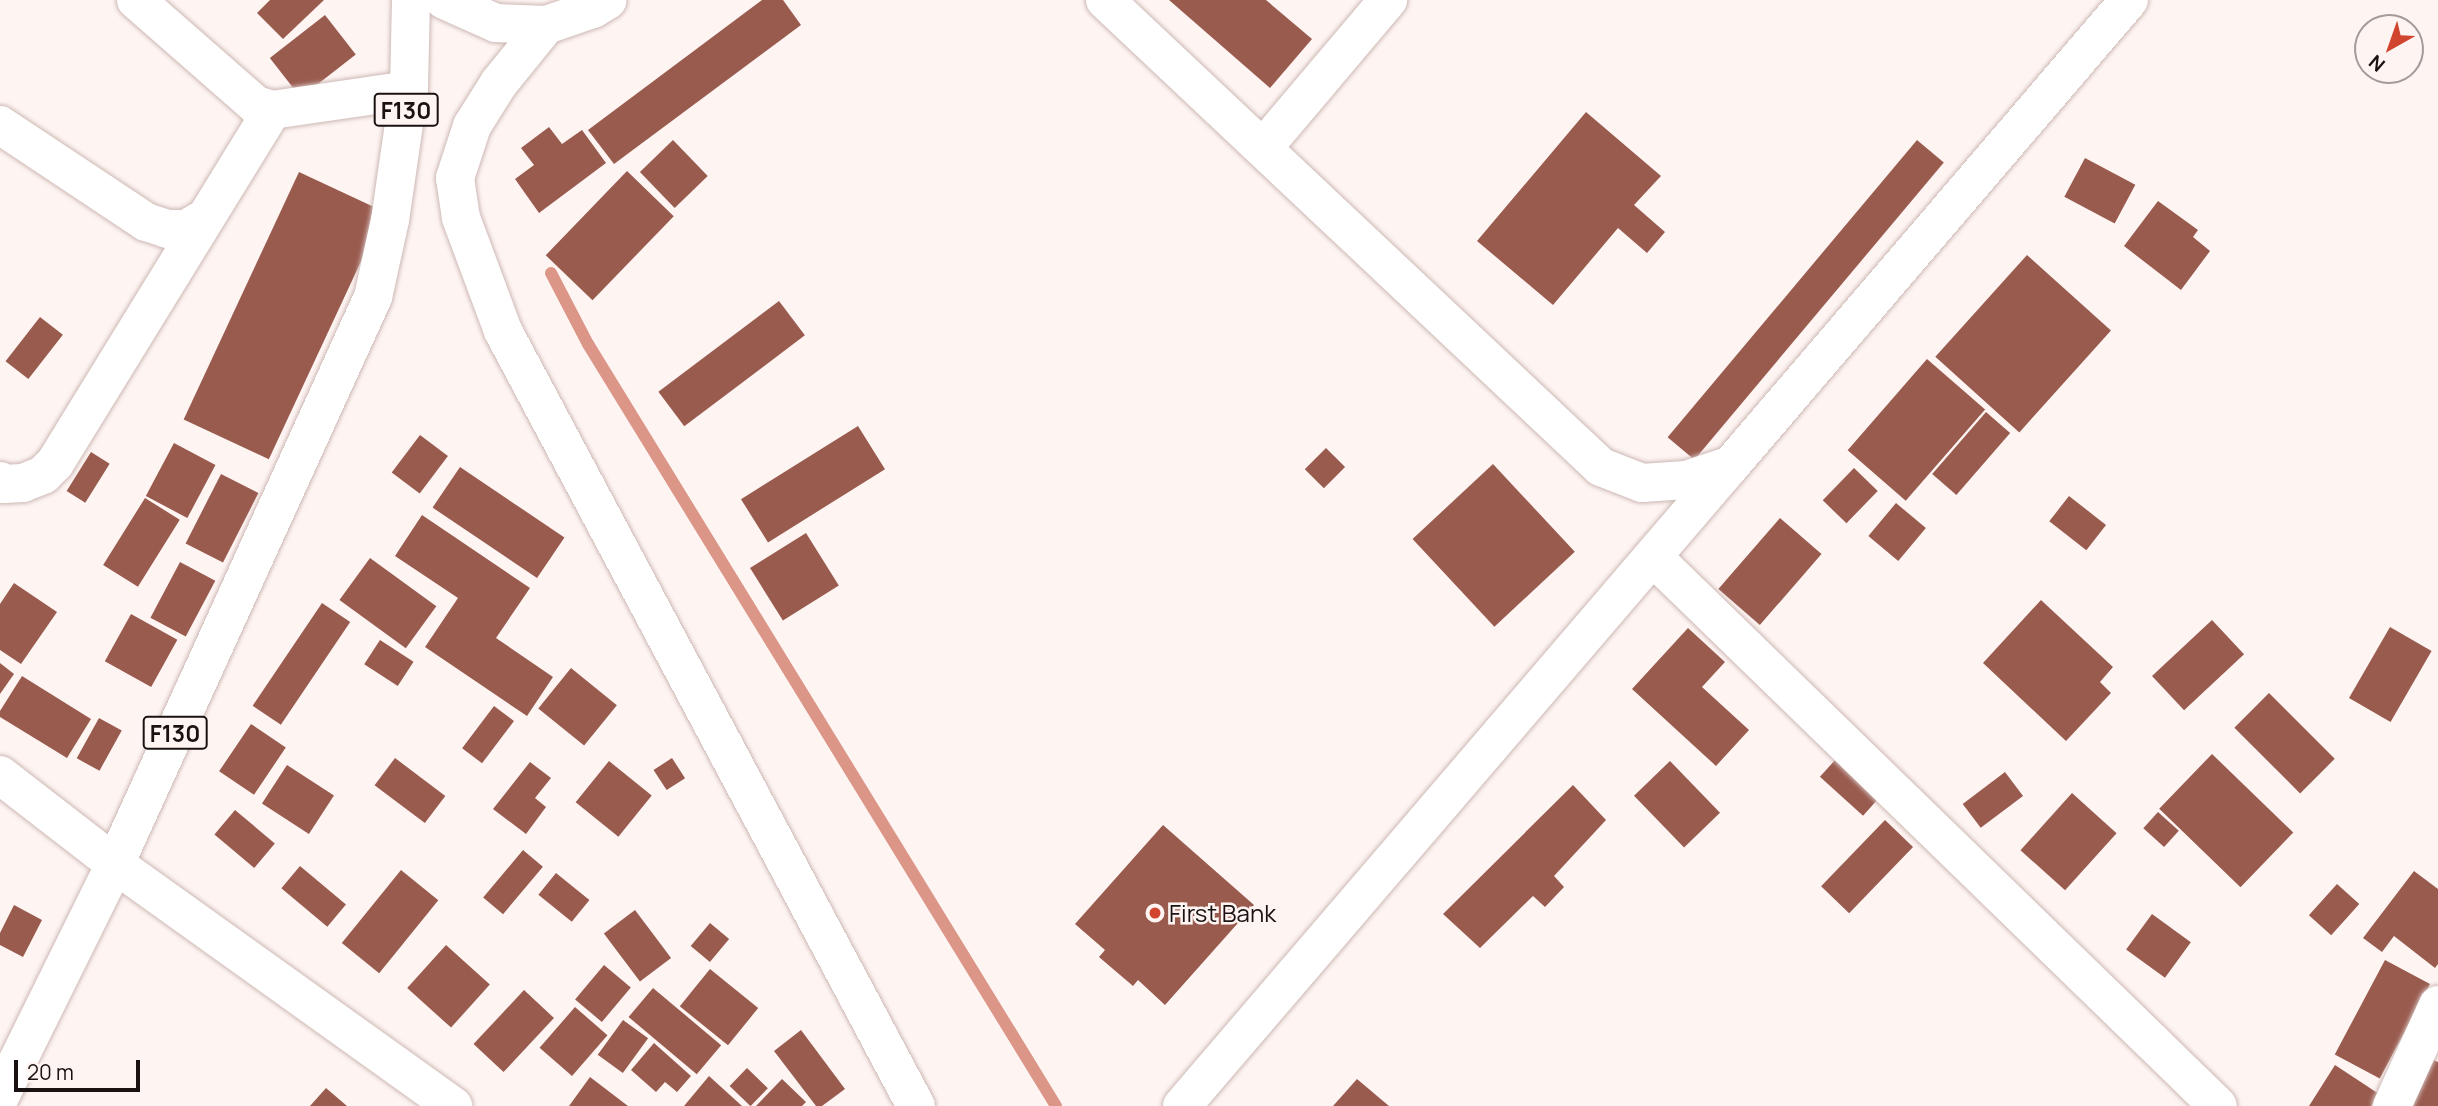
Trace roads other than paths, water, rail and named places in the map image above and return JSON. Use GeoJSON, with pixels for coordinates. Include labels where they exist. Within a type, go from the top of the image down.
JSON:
{"type":"FeatureCollection","features":[{"type":"Feature","properties":{"kind":"street"},"geometry":{"type":"LineString","coordinates":[[136,0],[256,105],[272,110],[409,90]]}},
{"type":"Feature","properties":{"kind":"street","name":"F130"},"geometry":{"type":"LineString","coordinates":[[115,864],[373,297],[390,219],[409,90],[411,0]]}},
{"type":"Feature","properties":{"kind":"street"},"geometry":{"type":"LineString","coordinates":[[444,0],[496,23],[546,25],[593,9],[608,0]]}},
{"type":"Feature","properties":{"kind":"street"},"geometry":{"type":"LineString","coordinates":[[1105,0],[1601,467],[1642,483],[1686,481],[1731,466]]}},
{"type":"Feature","properties":{"kind":"street"},"geometry":{"type":"LineString","coordinates":[[1263,148],[1388,0]]}},
{"type":"Feature","properties":{"kind":"street"},"geometry":{"type":"LineString","coordinates":[[1182,1106],[1654,558],[2129,0]]}},
{"type":"Feature","properties":{"kind":"street","name":"F130"},"geometry":{"type":"LineString","coordinates":[[546,25],[499,83],[472,126],[455,177],[461,218],[503,331],[916,1106]]}},
{"type":"Feature","properties":{"kind":"street"},"geometry":{"type":"LineString","coordinates":[[0,481],[4,484],[23,483],[43,475],[55,463],[272,110]]}},
{"type":"Feature","properties":{"kind":"street"},"geometry":{"type":"LineString","coordinates":[[0,125],[146,222],[167,229],[186,229],[205,218]]}},
{"type":"Feature","properties":{"kind":"street"},"geometry":{"type":"LineString","coordinates":[[1654,558],[2218,1106]]}},
{"type":"Feature","properties":{"kind":"street"},"geometry":{"type":"LineString","coordinates":[[0,775],[115,864],[453,1106]]}},
{"type":"Feature","properties":{"kind":"street"},"geometry":{"type":"LineString","coordinates":[[0,1097],[115,864]]}},
{"type":"Feature","properties":{"kind":"street"},"geometry":{"type":"LineString","coordinates":[[2392,1106],[2438,1004]]}},
{"type":"Feature","properties":{"kind":"waterway"},"geometry":{"type":"LineString","coordinates":[[551,273],[588,344],[1056,1106]]}},
{"type":"Feature","properties":{"kind":"place","name":"First Bank"},"geometry":{"type":"Point","coordinates":[1155,913]}}]}
